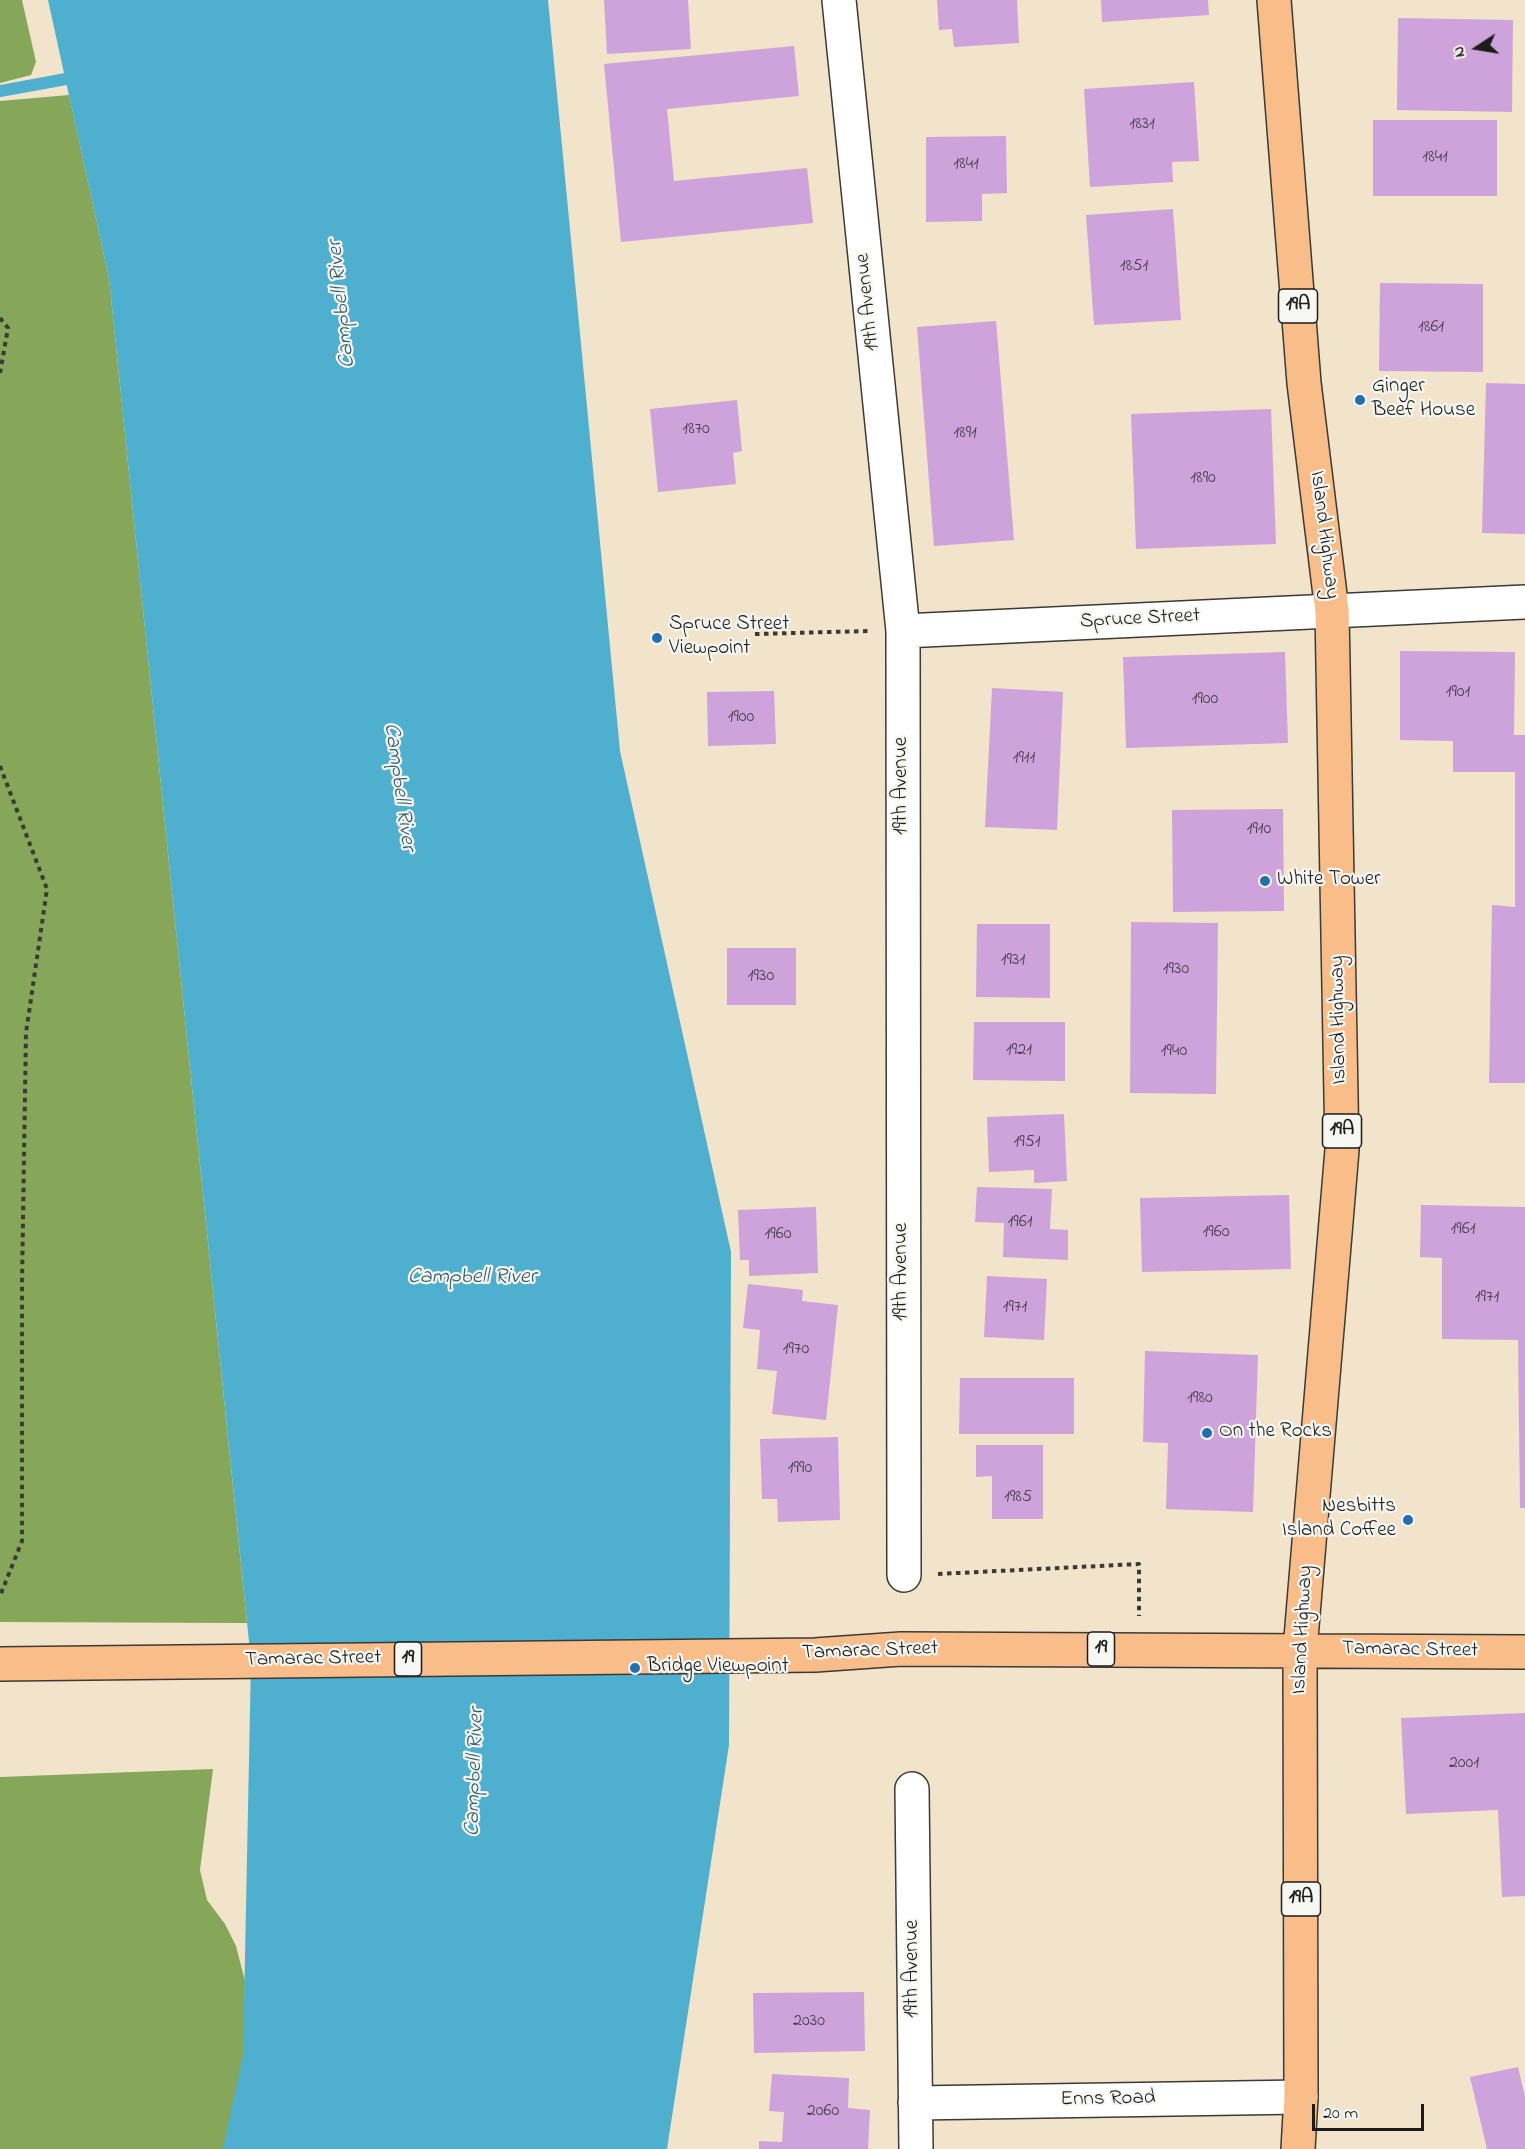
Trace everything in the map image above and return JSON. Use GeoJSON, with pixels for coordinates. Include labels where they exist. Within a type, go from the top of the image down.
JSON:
{"type":"FeatureCollection","features":[{"type":"Feature","properties":{"kind":"main road","name":"Island Highway"},"geometry":{"type":"LineString","coordinates":[[1274,0],[1304,383],[1332,611],[1342,1150],[1300,1650],[1301,2097],[1298,2149]]}},
{"type":"Feature","properties":{"kind":"main road","name":"Tamarac Street"},"geometry":{"type":"LineString","coordinates":[[0,1664],[815,1655],[901,1648],[1525,1652]]}},
{"type":"Feature","properties":{"kind":"street","name":"19th Avenue"},"geometry":{"type":"LineString","coordinates":[[839,0],[903,631],[904,1575]]}},
{"type":"Feature","properties":{"kind":"street","name":"Spruce Street"},"geometry":{"type":"LineString","coordinates":[[903,631],[1525,602]]}},
{"type":"Feature","properties":{"kind":"street","name":"19th Avenue"},"geometry":{"type":"LineString","coordinates":[[912,1789],[916,2149]]}},
{"type":"Feature","properties":{"kind":"street","name":"Enns Road"},"geometry":{"type":"LineString","coordinates":[[915,2103],[1301,2097]]}},
{"type":"Feature","properties":{"kind":"path"},"geometry":{"type":"LineString","coordinates":[[0,318],[8,328],[0,373]]}},
{"type":"Feature","properties":{"kind":"path"},"geometry":{"type":"LineString","coordinates":[[755,634],[903,631]]}},
{"type":"Feature","properties":{"kind":"path"},"geometry":{"type":"LineString","coordinates":[[0,766],[47,889],[26,1033],[21,1282],[22,1541],[0,1596]]}},
{"type":"Feature","properties":{"kind":"path"},"geometry":{"type":"LineString","coordinates":[[904,1575],[1139,1564],[1139,1621]]}},
{"type":"Feature","properties":{"kind":"green space"},"geometry":{"type":"Polygon","coordinates":[[[0,0],[22,0],[36,62],[31,75],[0,83],[0,0]]]}},
{"type":"Feature","properties":{"kind":"green space"},"geometry":{"type":"Polygon","coordinates":[[[69,95],[109,278],[247,1623],[0,1622],[0,101],[69,95]]]}},
{"type":"Feature","properties":{"kind":"green space"},"geometry":{"type":"Polygon","coordinates":[[[213,1769],[200,1870],[207,1900],[225,1924],[236,1946],[245,1981],[242,2149],[0,2149],[0,1777],[213,1769]]]}},
{"type":"Feature","properties":{"kind":"water","name":"Campbell River"},"geometry":{"type":"Polygon","coordinates":[[[48,0],[548,0],[620,751],[731,1252],[729,1745],[667,2149],[223,2149],[243,2055],[251,1661],[109,278],[48,0]]]}},
{"type":"Feature","properties":{"kind":"building"},"geometry":{"type":"Polygon","coordinates":[[[604,0],[688,0],[691,49],[607,54],[604,0]]]}},
{"type":"Feature","properties":{"kind":"building"},"geometry":{"type":"Polygon","coordinates":[[[937,0],[1017,0],[1019,43],[954,47],[952,29],[939,30],[937,0]]]}},
{"type":"Feature","properties":{"kind":"building"},"geometry":{"type":"Polygon","coordinates":[[[1101,0],[1208,0],[1209,15],[1102,22],[1101,0]]]}},
{"type":"Feature","properties":{"kind":"building"},"geometry":{"type":"Polygon","coordinates":[[[1398,18],[1513,20],[1512,112],[1397,110],[1398,18]]]}},
{"type":"Feature","properties":{"kind":"building"},"geometry":{"type":"Polygon","coordinates":[[[794,46],[799,96],[667,109],[674,181],[807,168],[813,223],[621,242],[604,64],[794,46]]]}},
{"type":"Feature","properties":{"kind":"building"},"geometry":{"type":"Polygon","coordinates":[[[1194,82],[1199,161],[1172,162],[1173,182],[1090,187],[1084,89],[1194,82]]]}},
{"type":"Feature","properties":{"kind":"building"},"geometry":{"type":"Polygon","coordinates":[[[1373,120],[1497,120],[1497,196],[1373,196],[1373,120]]]}},
{"type":"Feature","properties":{"kind":"building"},"geometry":{"type":"Polygon","coordinates":[[[1006,136],[1007,193],[982,194],[982,221],[926,222],[926,137],[1006,136]]]}},
{"type":"Feature","properties":{"kind":"building"},"geometry":{"type":"Polygon","coordinates":[[[1173,209],[1181,320],[1094,325],[1086,215],[1173,209]]]}},
{"type":"Feature","properties":{"kind":"building"},"geometry":{"type":"Polygon","coordinates":[[[1380,283],[1483,284],[1483,372],[1379,371],[1380,283]]]}},
{"type":"Feature","properties":{"kind":"building"},"geometry":{"type":"Polygon","coordinates":[[[996,321],[1014,540],[934,546],[917,327],[996,321]]]}},
{"type":"Feature","properties":{"kind":"building"},"geometry":{"type":"Polygon","coordinates":[[[1486,383],[1525,384],[1525,534],[1482,533],[1486,383]]]}},
{"type":"Feature","properties":{"kind":"building"},"geometry":{"type":"Polygon","coordinates":[[[737,400],[742,451],[733,453],[736,484],[658,492],[650,409],[737,400]]]}},
{"type":"Feature","properties":{"kind":"building"},"geometry":{"type":"Polygon","coordinates":[[[1271,409],[1276,544],[1136,549],[1131,414],[1271,409]]]}},
{"type":"Feature","properties":{"kind":"building"},"geometry":{"type":"Polygon","coordinates":[[[1400,651],[1515,652],[1514,735],[1525,735],[1525,1083],[1489,1083],[1492,905],[1515,907],[1515,772],[1453,772],[1453,741],[1400,740],[1400,651]]]}},
{"type":"Feature","properties":{"kind":"building"},"geometry":{"type":"Polygon","coordinates":[[[1285,652],[1288,743],[1126,748],[1123,657],[1285,652]]]}},
{"type":"Feature","properties":{"kind":"building"},"geometry":{"type":"Polygon","coordinates":[[[992,688],[1063,692],[1057,830],[985,827],[992,688]]]}},
{"type":"Feature","properties":{"kind":"building"},"geometry":{"type":"Polygon","coordinates":[[[774,691],[776,744],[708,746],[707,692],[774,691]]]}},
{"type":"Feature","properties":{"kind":"building"},"geometry":{"type":"Polygon","coordinates":[[[1283,809],[1284,911],[1173,912],[1172,810],[1283,809]]]}},
{"type":"Feature","properties":{"kind":"building"},"geometry":{"type":"Polygon","coordinates":[[[1131,922],[1218,923],[1216,1094],[1130,1093],[1131,922]]]}},
{"type":"Feature","properties":{"kind":"building"},"geometry":{"type":"Polygon","coordinates":[[[977,924],[1050,924],[1050,998],[976,997],[977,924]]]}},
{"type":"Feature","properties":{"kind":"building"},"geometry":{"type":"Polygon","coordinates":[[[727,948],[796,948],[796,1005],[727,1005],[727,948]]]}},
{"type":"Feature","properties":{"kind":"building"},"geometry":{"type":"Polygon","coordinates":[[[974,1022],[1065,1022],[1065,1081],[973,1080],[974,1022]]]}},
{"type":"Feature","properties":{"kind":"building"},"geometry":{"type":"Polygon","coordinates":[[[1064,1114],[1067,1181],[1034,1183],[1034,1170],[989,1172],[987,1117],[1064,1114]]]}},
{"type":"Feature","properties":{"kind":"building"},"geometry":{"type":"Polygon","coordinates":[[[977,1187],[1052,1189],[1050,1229],[1068,1230],[1068,1260],[1003,1257],[1004,1223],[975,1222],[977,1187]]]}},
{"type":"Feature","properties":{"kind":"building"},"geometry":{"type":"Polygon","coordinates":[[[1289,1195],[1291,1269],[1142,1272],[1140,1198],[1289,1195]]]}},
{"type":"Feature","properties":{"kind":"building"},"geometry":{"type":"Polygon","coordinates":[[[1421,1205],[1525,1207],[1525,1508],[1520,1508],[1518,1340],[1442,1339],[1442,1258],[1420,1257],[1421,1205]]]}},
{"type":"Feature","properties":{"kind":"building"},"geometry":{"type":"Polygon","coordinates":[[[816,1207],[818,1273],[749,1276],[749,1260],[740,1260],[738,1210],[816,1207]]]}},
{"type":"Feature","properties":{"kind":"building"},"geometry":{"type":"Polygon","coordinates":[[[987,1276],[1047,1279],[1044,1340],[984,1337],[987,1276]]]}},
{"type":"Feature","properties":{"kind":"building"},"geometry":{"type":"Polygon","coordinates":[[[748,1284],[803,1290],[802,1301],[838,1305],[826,1420],[772,1414],[777,1371],[757,1369],[760,1330],[743,1328],[748,1284]]]}},
{"type":"Feature","properties":{"kind":"building"},"geometry":{"type":"Polygon","coordinates":[[[1145,1351],[1258,1355],[1253,1512],[1166,1509],[1168,1443],[1143,1442],[1145,1351]]]}},
{"type":"Feature","properties":{"kind":"building"},"geometry":{"type":"Polygon","coordinates":[[[960,1378],[1074,1378],[1074,1434],[959,1434],[960,1378]]]}},
{"type":"Feature","properties":{"kind":"building"},"geometry":{"type":"Polygon","coordinates":[[[838,1437],[840,1520],[778,1522],[777,1499],[762,1499],[760,1439],[838,1437]]]}},
{"type":"Feature","properties":{"kind":"building"},"geometry":{"type":"Polygon","coordinates":[[[976,1445],[1043,1445],[1043,1519],[992,1519],[992,1476],[976,1477],[976,1445]]]}},
{"type":"Feature","properties":{"kind":"building"},"geometry":{"type":"Polygon","coordinates":[[[1525,1713],[1525,1896],[1502,1897],[1498,1810],[1406,1814],[1401,1718],[1525,1713]]]}},
{"type":"Feature","properties":{"kind":"building"},"geometry":{"type":"Polygon","coordinates":[[[864,1992],[865,2051],[754,2053],[753,1993],[864,1992]]]}},
{"type":"Feature","properties":{"kind":"building"},"geometry":{"type":"Polygon","coordinates":[[[1518,2067],[1525,2097],[1525,2149],[1487,2149],[1470,2077],[1518,2067]]]}},
{"type":"Feature","properties":{"kind":"building"},"geometry":{"type":"Polygon","coordinates":[[[772,2074],[849,2078],[848,2108],[870,2110],[868,2149],[759,2149],[759,2141],[782,2142],[784,2112],[769,2111],[772,2074]]]}},
{"type":"Feature","properties":{"kind":"waterway"},"geometry":{"type":"LineString","coordinates":[[0,91],[66,79]]}},
{"type":"Feature","properties":{"kind":"place","name":"Ginger Beef House"},"geometry":{"type":"Point","coordinates":[1360,400]}},
{"type":"Feature","properties":{"kind":"place","name":"Spruce Street Viewpoint"},"geometry":{"type":"Point","coordinates":[657,638]}},
{"type":"Feature","properties":{"kind":"place","name":"White Tower"},"geometry":{"type":"Point","coordinates":[1265,881]}},
{"type":"Feature","properties":{"kind":"place","name":"On the Rocks"},"geometry":{"type":"Point","coordinates":[1207,1433]}},
{"type":"Feature","properties":{"kind":"place","name":"Nesbitts Island Coffee"},"geometry":{"type":"Point","coordinates":[1408,1520]}},
{"type":"Feature","properties":{"kind":"place","name":"Bridge Viewpoint"},"geometry":{"type":"Point","coordinates":[635,1668]}}]}
